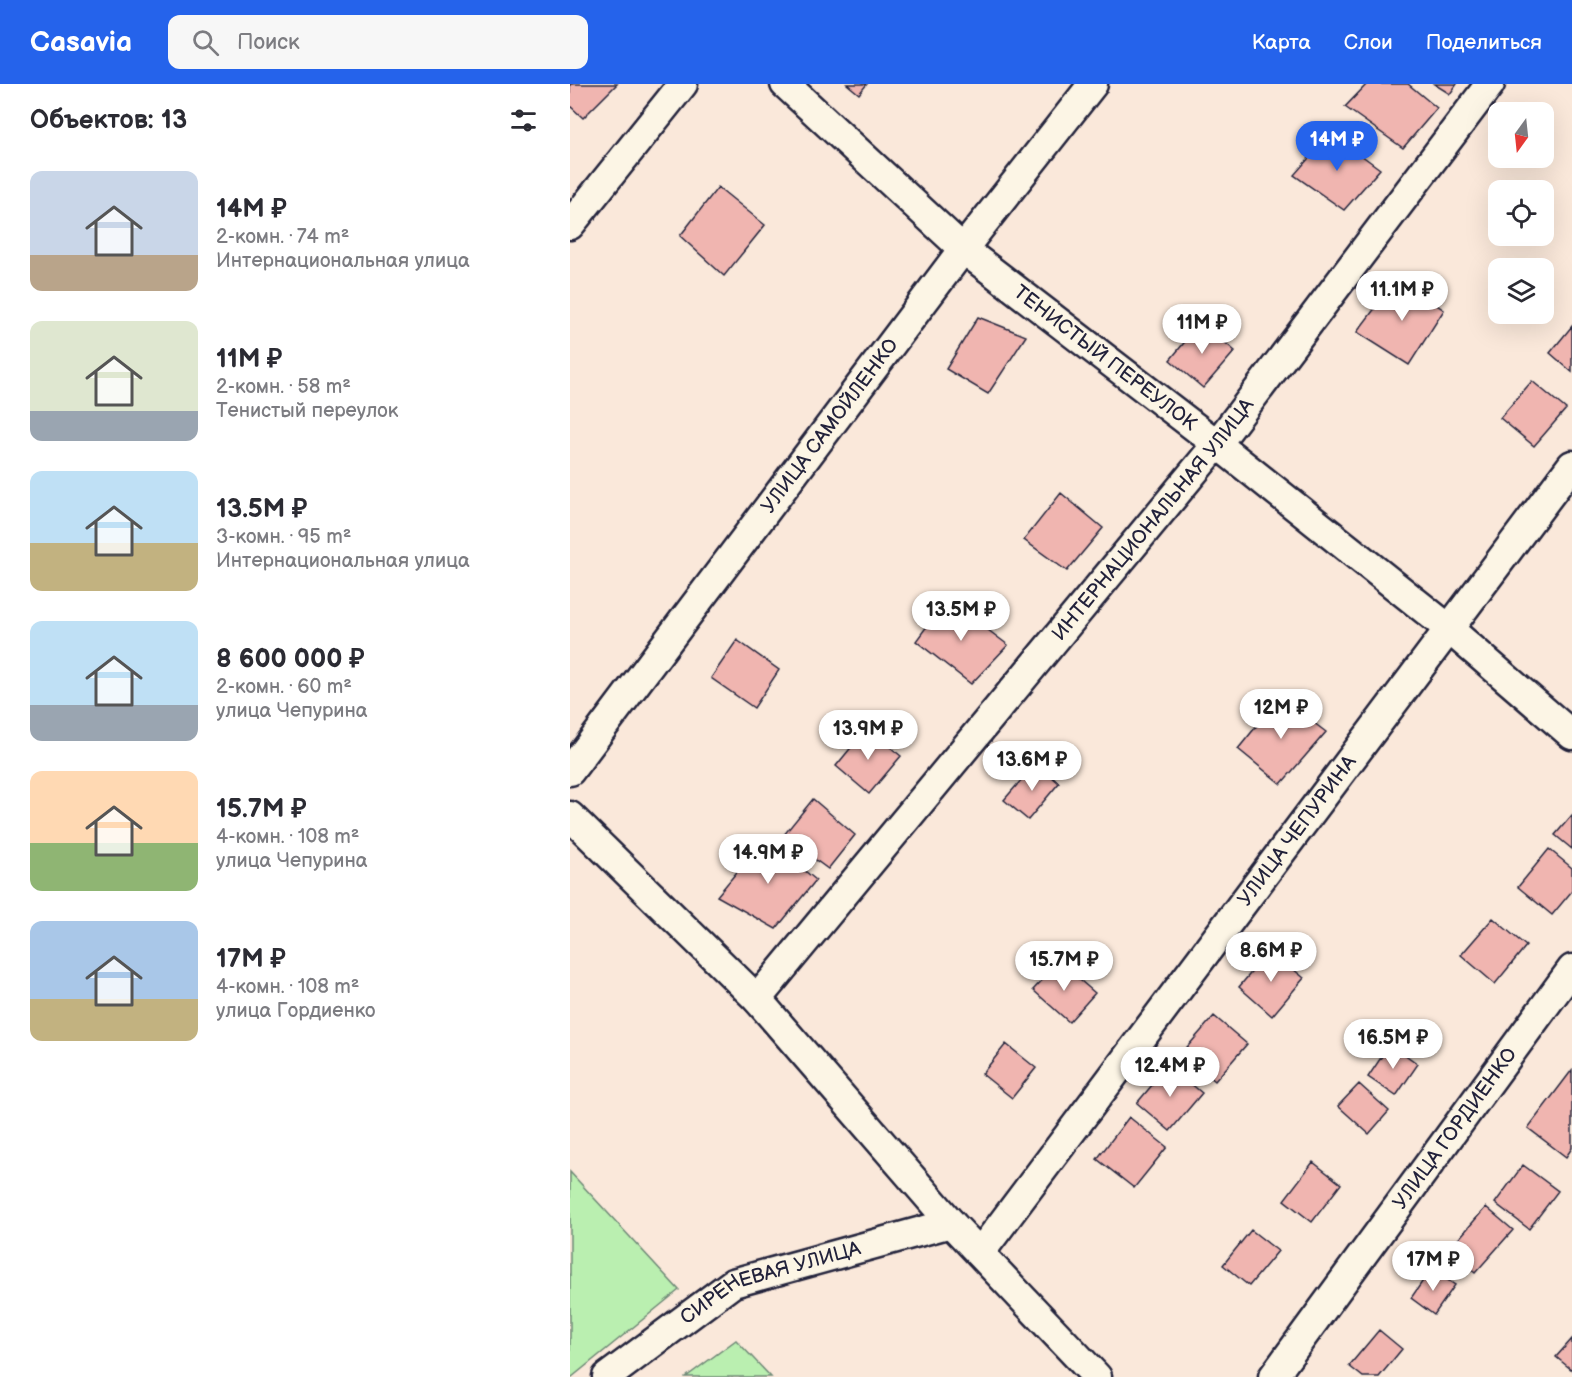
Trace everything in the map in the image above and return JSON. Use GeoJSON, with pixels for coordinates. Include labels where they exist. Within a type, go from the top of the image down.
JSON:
{"type":"FeatureCollection","features":[{"type":"Feature","properties":{"kind":"street"},"geometry":{"type":"LineString","coordinates":[[570,225],[683,84]]}},
{"type":"Feature","properties":{"kind":"street","name":"ТЕНИСТЫЙ ПЕРЕУЛОК"},"geometry":{"type":"LineString","coordinates":[[785,84],[963,249],[1217,444],[1448,628],[1572,735]]}},
{"type":"Feature","properties":{"kind":"street","name":"УЛИЦА САМОЙЛЕНКО"},"geometry":{"type":"LineString","coordinates":[[570,771],[963,249],[1093,84]]}},
{"type":"Feature","properties":{"kind":"street","name":"ИНТЕРНАЦИОНАЛЬНАЯ УЛИЦА"},"geometry":{"type":"LineString","coordinates":[[757,999],[1217,444],[1491,84]]}},
{"type":"Feature","properties":{"kind":"street","name":"УЛИЦА ЧЕПУРИНА"},"geometry":{"type":"LineString","coordinates":[[980,1253],[1572,465]]}},
{"type":"Feature","properties":{"kind":"street"},"geometry":{"type":"LineString","coordinates":[[570,816],[757,999],[951,1223],[1097,1377]]}},
{"type":"Feature","properties":{"kind":"street","name":"УЛИЦА ГОРДИЕНКО"},"geometry":{"type":"LineString","coordinates":[[1273,1377],[1572,969]]}},
{"type":"Feature","properties":{"kind":"street","name":"СИРЕНЕВАЯ УЛИЦА"},"geometry":{"type":"LineString","coordinates":[[607,1377],[733,1283],[951,1223]]}},
{"type":"Feature","properties":{"kind":"green space"},"geometry":{"type":"Polygon","coordinates":[[[570,1172],[679,1290],[572,1377],[570,1377],[570,1172]]]}},
{"type":"Feature","properties":{"kind":"green space"},"geometry":{"type":"Polygon","coordinates":[[[736,1340],[771,1377],[686,1377],[736,1340]]]}},
{"type":"Feature","properties":{"kind":"building"},"geometry":{"type":"Polygon","coordinates":[[[570,84],[617,84],[583,118],[570,106],[570,84]]]}},
{"type":"Feature","properties":{"kind":"building"},"geometry":{"type":"Polygon","coordinates":[[[847,84],[867,84],[859,94],[847,84]]]}},
{"type":"Feature","properties":{"kind":"building"},"geometry":{"type":"Polygon","coordinates":[[[1367,84],[1408,84],[1437,108],[1403,148],[1345,107],[1367,84]]]}},
{"type":"Feature","properties":{"kind":"building"},"geometry":{"type":"Polygon","coordinates":[[[1434,84],[1457,84],[1450,94],[1434,84]]]}},
{"type":"Feature","properties":{"kind":"building"},"geometry":{"type":"Polygon","coordinates":[[[1331,133],[1380,169],[1344,210],[1294,175],[1331,133]]]}},
{"type":"Feature","properties":{"kind":"building"},"geometry":{"type":"Polygon","coordinates":[[[718,187],[765,225],[724,276],[680,236],[718,187]]]}},
{"type":"Feature","properties":{"kind":"building"},"geometry":{"type":"Polygon","coordinates":[[[1398,278],[1444,310],[1409,365],[1357,332],[1398,278]]]}},
{"type":"Feature","properties":{"kind":"building"},"geometry":{"type":"Polygon","coordinates":[[[978,317],[1026,336],[988,394],[946,369],[978,317]]]}},
{"type":"Feature","properties":{"kind":"building"},"geometry":{"type":"Polygon","coordinates":[[[1201,322],[1235,351],[1203,388],[1170,360],[1201,322]]]}},
{"type":"Feature","properties":{"kind":"building"},"geometry":{"type":"Polygon","coordinates":[[[1572,326],[1572,372],[1550,353],[1572,326]]]}},
{"type":"Feature","properties":{"kind":"building"},"geometry":{"type":"Polygon","coordinates":[[[1532,381],[1566,409],[1534,446],[1500,418],[1532,381]]]}},
{"type":"Feature","properties":{"kind":"building"},"geometry":{"type":"Polygon","coordinates":[[[1061,493],[1103,528],[1067,571],[1024,540],[1061,493]]]}},
{"type":"Feature","properties":{"kind":"building"},"geometry":{"type":"Polygon","coordinates":[[[947,599],[1008,645],[971,684],[916,641],[947,599]]]}},
{"type":"Feature","properties":{"kind":"building"},"geometry":{"type":"Polygon","coordinates":[[[737,640],[779,670],[754,708],[711,678],[737,640]]]}},
{"type":"Feature","properties":{"kind":"building"},"geometry":{"type":"Polygon","coordinates":[[[1280,697],[1326,732],[1281,784],[1238,749],[1280,697]]]}},
{"type":"Feature","properties":{"kind":"building"},"geometry":{"type":"Polygon","coordinates":[[[867,728],[901,756],[869,794],[836,766],[867,728]]]}},
{"type":"Feature","properties":{"kind":"building"},"geometry":{"type":"Polygon","coordinates":[[[1036,763],[1059,783],[1028,820],[1004,800],[1036,763]]]}},
{"type":"Feature","properties":{"kind":"building"},"geometry":{"type":"Polygon","coordinates":[[[813,799],[855,835],[828,869],[783,836],[813,799]]]}},
{"type":"Feature","properties":{"kind":"building"},"geometry":{"type":"Polygon","coordinates":[[[1572,815],[1572,849],[1555,835],[1572,815]]]}},
{"type":"Feature","properties":{"kind":"building"},"geometry":{"type":"Polygon","coordinates":[[[765,838],[816,880],[776,929],[717,896],[765,838]]]}},
{"type":"Feature","properties":{"kind":"building"},"geometry":{"type":"Polygon","coordinates":[[[1549,849],[1572,868],[1572,891],[1552,915],[1518,887],[1549,849]]]}},
{"type":"Feature","properties":{"kind":"building"},"geometry":{"type":"Polygon","coordinates":[[[1493,918],[1526,946],[1495,984],[1461,955],[1493,918]]]}},
{"type":"Feature","properties":{"kind":"building"},"geometry":{"type":"Polygon","coordinates":[[[1270,950],[1304,978],[1272,1016],[1239,987],[1270,950]]]}},
{"type":"Feature","properties":{"kind":"building"},"geometry":{"type":"Polygon","coordinates":[[[1059,962],[1095,993],[1069,1022],[1033,990],[1059,962]]]}},
{"type":"Feature","properties":{"kind":"building"},"geometry":{"type":"Polygon","coordinates":[[[1214,1016],[1247,1044],[1215,1081],[1182,1053],[1214,1016]]]}},
{"type":"Feature","properties":{"kind":"building"},"geometry":{"type":"Polygon","coordinates":[[[1006,1044],[1036,1068],[1012,1098],[982,1074],[1006,1044]]]}},
{"type":"Feature","properties":{"kind":"building"},"geometry":{"type":"Polygon","coordinates":[[[1390,1044],[1418,1064],[1396,1096],[1368,1077],[1390,1044]]]}},
{"type":"Feature","properties":{"kind":"building"},"geometry":{"type":"Polygon","coordinates":[[[1169,1065],[1202,1093],[1170,1131],[1137,1103],[1169,1065]]]}},
{"type":"Feature","properties":{"kind":"building"},"geometry":{"type":"Polygon","coordinates":[[[1572,1070],[1572,1148],[1566,1157],[1528,1128],[1572,1070]]]}},
{"type":"Feature","properties":{"kind":"building"},"geometry":{"type":"Polygon","coordinates":[[[1359,1084],[1389,1111],[1369,1134],[1338,1106],[1359,1084]]]}},
{"type":"Feature","properties":{"kind":"building"},"geometry":{"type":"Polygon","coordinates":[[[1129,1117],[1167,1147],[1134,1188],[1097,1159],[1129,1117]]]}},
{"type":"Feature","properties":{"kind":"building"},"geometry":{"type":"Polygon","coordinates":[[[1313,1162],[1341,1184],[1312,1222],[1284,1200],[1313,1162]]]}},
{"type":"Feature","properties":{"kind":"building"},"geometry":{"type":"Polygon","coordinates":[[[1523,1165],[1558,1191],[1529,1229],[1495,1203],[1523,1165]]]}},
{"type":"Feature","properties":{"kind":"building"},"geometry":{"type":"Polygon","coordinates":[[[1486,1207],[1513,1230],[1475,1273],[1449,1250],[1486,1207]]]}},
{"type":"Feature","properties":{"kind":"building"},"geometry":{"type":"Polygon","coordinates":[[[1251,1230],[1278,1251],[1249,1286],[1223,1265],[1251,1230]]]}},
{"type":"Feature","properties":{"kind":"building"},"geometry":{"type":"Polygon","coordinates":[[[1431,1269],[1455,1285],[1434,1315],[1411,1298],[1431,1269]]]}},
{"type":"Feature","properties":{"kind":"building"},"geometry":{"type":"Polygon","coordinates":[[[1379,1330],[1402,1349],[1379,1377],[1363,1377],[1349,1366],[1379,1330]]]}},
{"type":"Feature","properties":{"kind":"building"},"geometry":{"type":"Polygon","coordinates":[[[1572,1339],[1572,1370],[1556,1357],[1572,1339]]]}}]}
